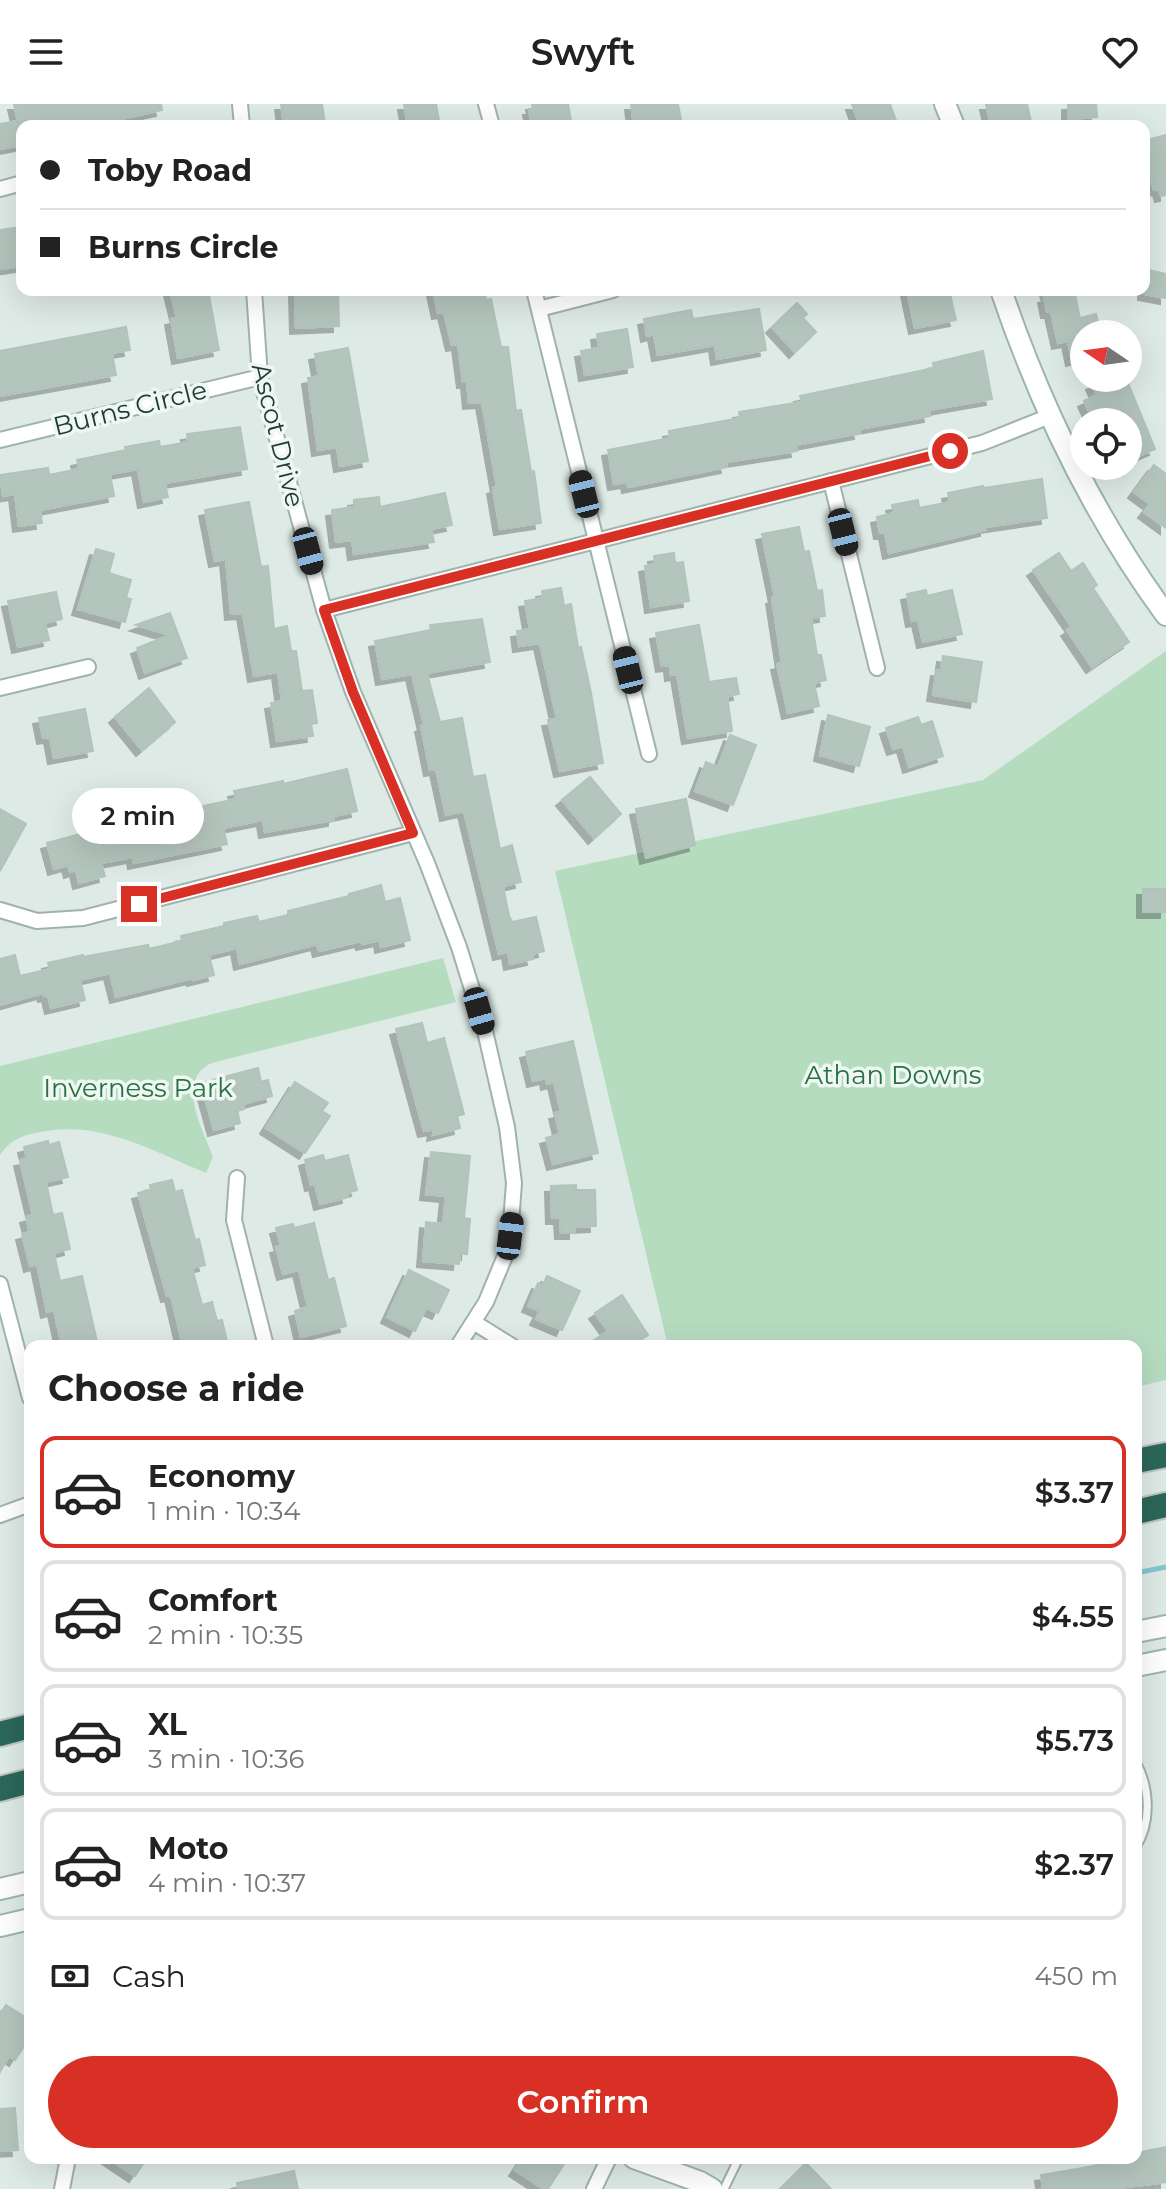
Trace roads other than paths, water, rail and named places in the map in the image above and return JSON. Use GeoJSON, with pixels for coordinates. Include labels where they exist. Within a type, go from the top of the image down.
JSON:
{"type":"FeatureCollection","features":[{"type":"Feature","properties":{"kind":"highway"},"geometry":{"type":"LineString","coordinates":[[1142,1460],[1166,1455]]}},
{"type":"Feature","properties":{"kind":"highway"},"geometry":{"type":"LineString","coordinates":[[1142,1511],[1166,1505]]}},
{"type":"Feature","properties":{"kind":"highway"},"geometry":{"type":"LineString","coordinates":[[0,1734],[24,1728]]}},
{"type":"Feature","properties":{"kind":"highway"},"geometry":{"type":"LineString","coordinates":[[0,1789],[24,1783]]}},
{"type":"Feature","properties":{"kind":"street","name":"Ascot Drive"},"geometry":{"type":"LineString","coordinates":[[254,296],[260,377],[324,610],[353,692],[444,904],[474,991],[497,1075],[513,1160],[510,1236],[497,1277],[475,1323],[462,1340]]}},
{"type":"Feature","properties":{"kind":"street"},"geometry":{"type":"LineString","coordinates":[[536,296],[649,754]]}},
{"type":"Feature","properties":{"kind":"street"},"geometry":{"type":"LineString","coordinates":[[539,309],[590,296]]}},
{"type":"Feature","properties":{"kind":"street"},"geometry":{"type":"LineString","coordinates":[[1003,296],[1050,416],[1116,540],[1166,615]]}},
{"type":"Feature","properties":{"kind":"street","name":"Burns Circle"},"geometry":{"type":"LineString","coordinates":[[0,440],[260,377]]}},
{"type":"Feature","properties":{"kind":"street"},"geometry":{"type":"LineString","coordinates":[[324,610],[982,443],[1050,416]]}},
{"type":"Feature","properties":{"kind":"street"},"geometry":{"type":"LineString","coordinates":[[831,481],[877,668]]}},
{"type":"Feature","properties":{"kind":"street"},"geometry":{"type":"LineString","coordinates":[[0,688],[88,667]]}},
{"type":"Feature","properties":{"kind":"street"},"geometry":{"type":"LineString","coordinates":[[0,910],[37,921],[83,918],[413,833]]}},
{"type":"Feature","properties":{"kind":"street"},"geometry":{"type":"LineString","coordinates":[[237,1178],[234,1220],[264,1340]]}},
{"type":"Feature","properties":{"kind":"street"},"geometry":{"type":"LineString","coordinates":[[0,1284],[24,1375]]}},
{"type":"Feature","properties":{"kind":"street"},"geometry":{"type":"LineString","coordinates":[[475,1323],[502,1340]]}},
{"type":"Feature","properties":{"kind":"street"},"geometry":{"type":"LineString","coordinates":[[0,1515],[24,1506]]}},
{"type":"Feature","properties":{"kind":"street"},"geometry":{"type":"LineString","coordinates":[[1142,1631],[1166,1626]]}},
{"type":"Feature","properties":{"kind":"street"},"geometry":{"type":"LineString","coordinates":[[1142,1665],[1166,1660]]}},
{"type":"Feature","properties":{"kind":"street"},"geometry":{"type":"LineString","coordinates":[[0,1889],[24,1883]]}},
{"type":"Feature","properties":{"kind":"street"},"geometry":{"type":"LineString","coordinates":[[0,1926],[24,1920]]}},
{"type":"Feature","properties":{"kind":"street"},"geometry":{"type":"LineString","coordinates":[[62,2189],[67,2164]]}},
{"type":"Feature","properties":{"kind":"street"},"geometry":{"type":"LineString","coordinates":[[594,2189],[606,2164]]}},
{"type":"Feature","properties":{"kind":"street"},"geometry":{"type":"LineString","coordinates":[[650,2164],[712,2189]]}},
{"type":"Feature","properties":{"kind":"lane"},"geometry":{"type":"LineString","coordinates":[[1142,1773],[1148,1808],[1142,1838]]}},
{"type":"Feature","properties":{"kind":"lane"},"geometry":{"type":"LineString","coordinates":[[724,2189],[736,2164]]}},
{"type":"Feature","properties":{"kind":"waterway"},"geometry":{"type":"LineString","coordinates":[[1142,1572],[1166,1567]]}},
{"type":"Feature","properties":{"kind":"park label","name":"Athan Downs"},"geometry":{"type":"Point","coordinates":[893,1075]}},
{"type":"Feature","properties":{"kind":"park label","name":"Inverness Park"},"geometry":{"type":"Point","coordinates":[138,1088]}}]}
